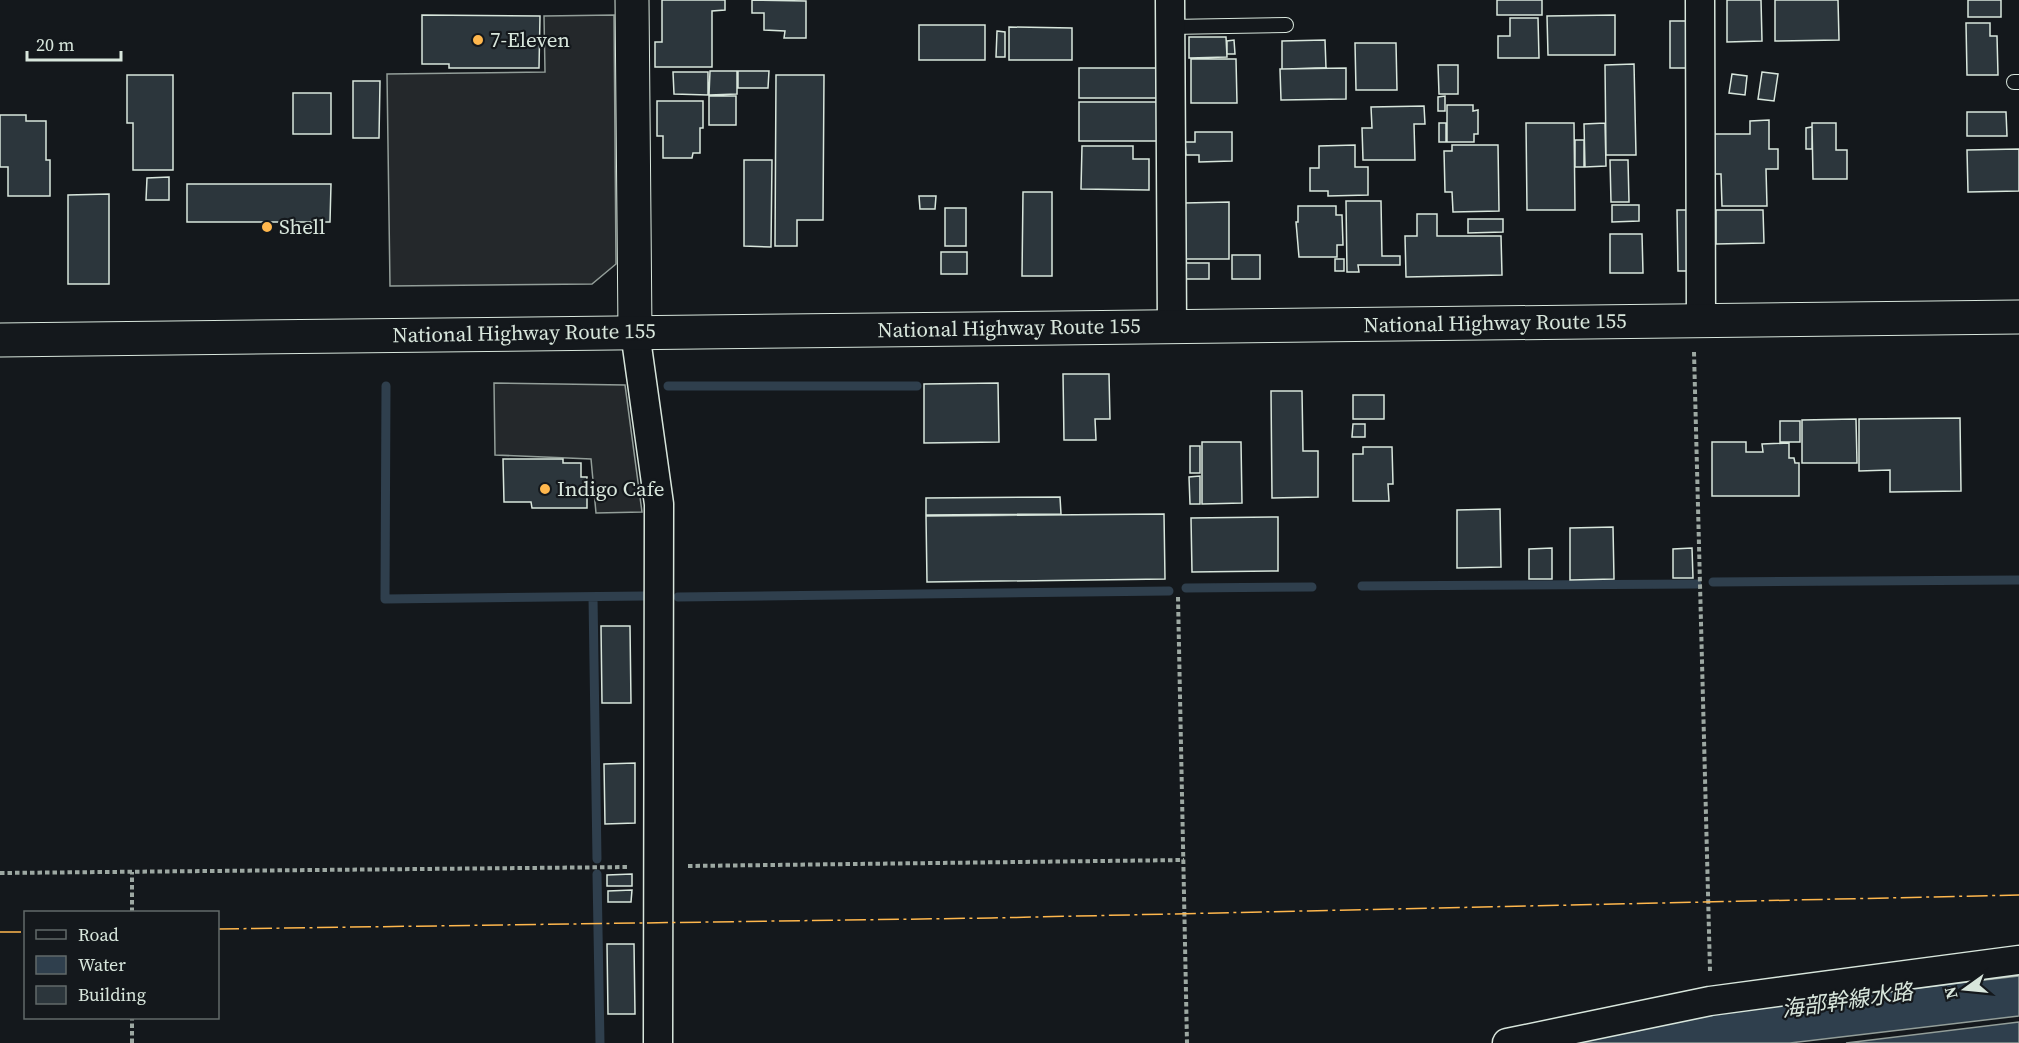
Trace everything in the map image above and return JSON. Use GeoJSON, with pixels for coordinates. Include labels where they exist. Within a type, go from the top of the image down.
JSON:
{"type":"FeatureCollection","features":[{"type":"Feature","properties":{"kind":"main road"},"geometry":{"type":"LineString","coordinates":[[632,0],[635,332]]}},
{"type":"Feature","properties":{"kind":"main road","name":"National Highway Route 155"},"geometry":{"type":"LineString","coordinates":[[0,340],[2019,317]]}},
{"type":"Feature","properties":{"kind":"street"},"geometry":{"type":"LineString","coordinates":[[1697,321],[1700,0]]}},
{"type":"Feature","properties":{"kind":"street"},"geometry":{"type":"LineString","coordinates":[[1170,14],[1172,326]]}},
{"type":"Feature","properties":{"kind":"street"},"geometry":{"type":"LineString","coordinates":[[635,332],[659,504],[658,1043]]}},
{"type":"Feature","properties":{"kind":"street"},"geometry":{"type":"LineString","coordinates":[[1507,1043],[1710,1001],[2019,960]]}},
{"type":"Feature","properties":{"kind":"lane"},"geometry":{"type":"LineString","coordinates":[[1170,14],[1286,25]]}},
{"type":"Feature","properties":{"kind":"path"},"geometry":{"type":"LineString","coordinates":[[1697,321],[1710,1001]]}},
{"type":"Feature","properties":{"kind":"path"},"geometry":{"type":"LineString","coordinates":[[1178,597],[1187,1043]]}},
{"type":"Feature","properties":{"kind":"path"},"geometry":{"type":"LineString","coordinates":[[0,873],[1184,860]]}},
{"type":"Feature","properties":{"kind":"path"},"geometry":{"type":"LineString","coordinates":[[132,872],[132,911]]}},
{"type":"Feature","properties":{"kind":"path"},"geometry":{"type":"LineString","coordinates":[[132,1019],[132,1043]]}},
{"type":"Feature","properties":{"kind":"shaded area"},"geometry":{"type":"Polygon","coordinates":[[[614,15],[616,264],[592,284],[390,286],[387,74],[545,72],[544,16],[614,15]]]}},
{"type":"Feature","properties":{"kind":"shaded area"},"geometry":{"type":"Polygon","coordinates":[[[494,383],[625,385],[642,512],[596,513],[591,459],[495,455],[494,383]]]}},
{"type":"Feature","properties":{"kind":"water","name":"海部幹線水路"},"geometry":{"type":"Polygon","coordinates":[[[2019,976],[2019,1016],[1790,1043],[1564,1043],[1753,1007],[2019,976]]]}},
{"type":"Feature","properties":{"kind":"water"},"geometry":{"type":"Polygon","coordinates":[[[2019,1022],[2019,1043],[1846,1043],[2019,1022]]]}},
{"type":"Feature","properties":{"kind":"building"},"geometry":{"type":"Polygon","coordinates":[[[662,0],[725,0],[725,10],[712,11],[712,67],[655,67],[655,42],[662,42],[662,0]]]}},
{"type":"Feature","properties":{"kind":"building"},"geometry":{"type":"Polygon","coordinates":[[[752,0],[806,1],[806,38],[784,38],[785,31],[764,30],[764,13],[752,13],[752,0]]]}},
{"type":"Feature","properties":{"kind":"building"},"geometry":{"type":"Polygon","coordinates":[[[1497,0],[1542,0],[1542,15],[1497,15],[1497,0]]]}},
{"type":"Feature","properties":{"kind":"building"},"geometry":{"type":"Polygon","coordinates":[[[1727,0],[1761,0],[1762,41],[1727,42],[1727,0]]]}},
{"type":"Feature","properties":{"kind":"building"},"geometry":{"type":"Polygon","coordinates":[[[1775,0],[1838,0],[1839,40],[1775,41],[1775,0]]]}},
{"type":"Feature","properties":{"kind":"building"},"geometry":{"type":"Polygon","coordinates":[[[1968,0],[2001,0],[2001,17],[1968,17],[1968,0]]]}},
{"type":"Feature","properties":{"kind":"building"},"geometry":{"type":"Polygon","coordinates":[[[422,15],[540,16],[539,68],[449,68],[449,64],[422,64],[422,15]]]}},
{"type":"Feature","properties":{"kind":"building"},"geometry":{"type":"Polygon","coordinates":[[[1615,15],[1615,55],[1548,55],[1547,16],[1615,15]]]}},
{"type":"Feature","properties":{"kind":"building"},"geometry":{"type":"Polygon","coordinates":[[[1510,18],[1538,18],[1539,58],[1498,58],[1498,36],[1510,36],[1510,18]]]}},
{"type":"Feature","properties":{"kind":"building"},"geometry":{"type":"Polygon","coordinates":[[[1670,21],[1689,21],[1690,68],[1670,68],[1670,21]]]}},
{"type":"Feature","properties":{"kind":"building"},"geometry":{"type":"Polygon","coordinates":[[[1966,23],[1990,23],[1990,36],[1997,36],[1998,75],[1967,75],[1966,23]]]}},
{"type":"Feature","properties":{"kind":"building"},"geometry":{"type":"Polygon","coordinates":[[[919,25],[985,25],[985,60],[919,60],[919,25]]]}},
{"type":"Feature","properties":{"kind":"building"},"geometry":{"type":"Polygon","coordinates":[[[1009,27],[1072,28],[1072,60],[1009,60],[1009,27]]]}},
{"type":"Feature","properties":{"kind":"building"},"geometry":{"type":"Polygon","coordinates":[[[997,31],[1005,32],[1005,57],[996,57],[997,31]]]}},
{"type":"Feature","properties":{"kind":"building"},"geometry":{"type":"Polygon","coordinates":[[[1189,37],[1226,37],[1227,57],[1189,58],[1189,37]]]}},
{"type":"Feature","properties":{"kind":"building"},"geometry":{"type":"Polygon","coordinates":[[[1234,40],[1235,54],[1227,54],[1227,41],[1234,40]]]}},
{"type":"Feature","properties":{"kind":"building"},"geometry":{"type":"Polygon","coordinates":[[[1325,40],[1326,68],[1282,69],[1282,41],[1325,40]]]}},
{"type":"Feature","properties":{"kind":"building"},"geometry":{"type":"Polygon","coordinates":[[[1355,43],[1396,43],[1397,90],[1356,90],[1355,43]]]}},
{"type":"Feature","properties":{"kind":"building"},"geometry":{"type":"Polygon","coordinates":[[[1191,59],[1236,59],[1237,103],[1191,103],[1191,59]]]}},
{"type":"Feature","properties":{"kind":"building"},"geometry":{"type":"Polygon","coordinates":[[[1634,64],[1636,155],[1606,155],[1605,65],[1634,64]]]}},
{"type":"Feature","properties":{"kind":"building"},"geometry":{"type":"Polygon","coordinates":[[[1438,65],[1458,65],[1458,94],[1439,94],[1438,65]]]}},
{"type":"Feature","properties":{"kind":"building"},"geometry":{"type":"Polygon","coordinates":[[[1079,68],[1157,68],[1157,98],[1079,98],[1079,68]]]}},
{"type":"Feature","properties":{"kind":"building"},"geometry":{"type":"Polygon","coordinates":[[[1346,68],[1346,99],[1281,100],[1280,69],[1346,68]]]}},
{"type":"Feature","properties":{"kind":"building"},"geometry":{"type":"Polygon","coordinates":[[[710,71],[737,71],[737,94],[709,95],[710,71]]]}},
{"type":"Feature","properties":{"kind":"building"},"geometry":{"type":"Polygon","coordinates":[[[738,71],[769,71],[768,88],[738,88],[738,71]]]}},
{"type":"Feature","properties":{"kind":"building"},"geometry":{"type":"Polygon","coordinates":[[[673,72],[708,72],[708,95],[674,94],[673,72]]]}},
{"type":"Feature","properties":{"kind":"building"},"geometry":{"type":"Polygon","coordinates":[[[1762,72],[1778,74],[1774,101],[1758,99],[1762,72]]]}},
{"type":"Feature","properties":{"kind":"building"},"geometry":{"type":"Polygon","coordinates":[[[1732,74],[1747,76],[1745,95],[1729,93],[1732,74]]]}},
{"type":"Feature","properties":{"kind":"building"},"geometry":{"type":"Polygon","coordinates":[[[127,75],[173,75],[173,170],[133,170],[133,123],[127,123],[127,75]]]}},
{"type":"Feature","properties":{"kind":"building"},"geometry":{"type":"Polygon","coordinates":[[[776,75],[824,75],[823,220],[797,220],[797,246],[775,246],[776,75]]]}},
{"type":"Feature","properties":{"kind":"building"},"geometry":{"type":"Polygon","coordinates":[[[353,81],[380,81],[379,138],[353,138],[353,81]]]}},
{"type":"Feature","properties":{"kind":"building"},"geometry":{"type":"Polygon","coordinates":[[[293,93],[331,93],[331,134],[293,134],[293,93]]]}},
{"type":"Feature","properties":{"kind":"building"},"geometry":{"type":"Polygon","coordinates":[[[709,96],[736,96],[736,125],[709,125],[709,96]]]}},
{"type":"Feature","properties":{"kind":"building"},"geometry":{"type":"Polygon","coordinates":[[[1445,96],[1445,111],[1438,111],[1438,97],[1445,96]]]}},
{"type":"Feature","properties":{"kind":"building"},"geometry":{"type":"Polygon","coordinates":[[[657,101],[703,101],[700,153],[693,153],[692,158],[663,158],[663,136],[657,136],[657,101]]]}},
{"type":"Feature","properties":{"kind":"building"},"geometry":{"type":"Polygon","coordinates":[[[1079,102],[1157,102],[1157,141],[1079,141],[1079,102]]]}},
{"type":"Feature","properties":{"kind":"building"},"geometry":{"type":"Polygon","coordinates":[[[1447,105],[1473,105],[1473,111],[1478,110],[1478,134],[1474,134],[1474,142],[1447,142],[1447,105]]]}},
{"type":"Feature","properties":{"kind":"building"},"geometry":{"type":"Polygon","coordinates":[[[1424,106],[1425,124],[1414,124],[1415,160],[1363,160],[1362,128],[1372,128],[1371,107],[1424,106]]]}},
{"type":"Feature","properties":{"kind":"building"},"geometry":{"type":"Polygon","coordinates":[[[1967,112],[2006,112],[2007,136],[1967,136],[1967,112]]]}},
{"type":"Feature","properties":{"kind":"building"},"geometry":{"type":"Polygon","coordinates":[[[0,115],[26,115],[26,121],[46,121],[46,160],[50,160],[50,196],[8,196],[8,167],[0,167],[0,115]]]}},
{"type":"Feature","properties":{"kind":"building"},"geometry":{"type":"Polygon","coordinates":[[[1769,120],[1769,149],[1778,149],[1778,169],[1766,169],[1767,206],[1722,206],[1721,174],[1715,174],[1714,134],[1750,134],[1750,121],[1769,120]]]}},
{"type":"Feature","properties":{"kind":"building"},"geometry":{"type":"Polygon","coordinates":[[[1439,123],[1446,123],[1446,142],[1439,142],[1439,123]]]}},
{"type":"Feature","properties":{"kind":"building"},"geometry":{"type":"Polygon","coordinates":[[[1526,123],[1574,123],[1575,210],[1527,210],[1526,123]]]}},
{"type":"Feature","properties":{"kind":"building"},"geometry":{"type":"Polygon","coordinates":[[[1605,123],[1606,166],[1585,167],[1584,124],[1605,123]]]}},
{"type":"Feature","properties":{"kind":"building"},"geometry":{"type":"Polygon","coordinates":[[[1812,123],[1836,123],[1836,150],[1847,150],[1847,179],[1813,179],[1812,123]]]}},
{"type":"Feature","properties":{"kind":"building"},"geometry":{"type":"Polygon","coordinates":[[[1812,127],[1812,149],[1806,149],[1806,128],[1812,127]]]}},
{"type":"Feature","properties":{"kind":"building"},"geometry":{"type":"Polygon","coordinates":[[[1195,132],[1232,132],[1232,161],[1199,162],[1199,155],[1186,155],[1185,142],[1195,142],[1195,132]]]}},
{"type":"Feature","properties":{"kind":"building"},"geometry":{"type":"Polygon","coordinates":[[[1575,140],[1584,140],[1584,167],[1575,167],[1575,140]]]}},
{"type":"Feature","properties":{"kind":"building"},"geometry":{"type":"Polygon","coordinates":[[[1355,145],[1355,167],[1368,167],[1368,195],[1328,196],[1328,191],[1310,191],[1310,168],[1319,168],[1319,146],[1355,145]]]}},
{"type":"Feature","properties":{"kind":"building"},"geometry":{"type":"Polygon","coordinates":[[[1452,145],[1498,145],[1499,211],[1453,212],[1452,192],[1445,192],[1444,151],[1452,151],[1452,145]]]}},
{"type":"Feature","properties":{"kind":"building"},"geometry":{"type":"Polygon","coordinates":[[[1082,146],[1133,146],[1133,159],[1149,159],[1149,190],[1081,189],[1082,146]]]}},
{"type":"Feature","properties":{"kind":"building"},"geometry":{"type":"Polygon","coordinates":[[[2019,149],[2019,191],[1968,192],[1967,150],[2019,149]]]}},
{"type":"Feature","properties":{"kind":"building"},"geometry":{"type":"Polygon","coordinates":[[[744,160],[772,160],[771,247],[744,246],[744,160]]]}},
{"type":"Feature","properties":{"kind":"building"},"geometry":{"type":"Polygon","coordinates":[[[1610,160],[1628,160],[1629,202],[1611,202],[1610,160]]]}},
{"type":"Feature","properties":{"kind":"building"},"geometry":{"type":"Polygon","coordinates":[[[169,177],[169,200],[146,200],[147,178],[169,177]]]}},
{"type":"Feature","properties":{"kind":"building"},"geometry":{"type":"Polygon","coordinates":[[[187,184],[331,184],[330,222],[187,222],[187,184]]]}},
{"type":"Feature","properties":{"kind":"building"},"geometry":{"type":"Polygon","coordinates":[[[1023,192],[1052,192],[1052,276],[1022,276],[1023,192]]]}},
{"type":"Feature","properties":{"kind":"building"},"geometry":{"type":"Polygon","coordinates":[[[109,194],[109,284],[68,284],[68,195],[109,194]]]}},
{"type":"Feature","properties":{"kind":"building"},"geometry":{"type":"Polygon","coordinates":[[[919,196],[936,196],[935,209],[920,209],[919,196]]]}},
{"type":"Feature","properties":{"kind":"building"},"geometry":{"type":"Polygon","coordinates":[[[1346,201],[1381,201],[1382,256],[1400,256],[1400,265],[1358,265],[1359,272],[1347,272],[1346,201]]]}},
{"type":"Feature","properties":{"kind":"building"},"geometry":{"type":"Polygon","coordinates":[[[1229,202],[1229,259],[1186,259],[1185,203],[1229,202]]]}},
{"type":"Feature","properties":{"kind":"building"},"geometry":{"type":"Polygon","coordinates":[[[1612,205],[1639,205],[1639,221],[1612,222],[1612,205]]]}},
{"type":"Feature","properties":{"kind":"building"},"geometry":{"type":"Polygon","coordinates":[[[1298,206],[1336,206],[1336,215],[1342,215],[1343,245],[1337,245],[1337,257],[1299,257],[1296,222],[1298,222],[1298,206]]]}},
{"type":"Feature","properties":{"kind":"building"},"geometry":{"type":"Polygon","coordinates":[[[945,208],[966,208],[966,246],[945,246],[945,208]]]}},
{"type":"Feature","properties":{"kind":"building"},"geometry":{"type":"Polygon","coordinates":[[[1677,210],[1691,210],[1691,271],[1678,271],[1677,210]]]}},
{"type":"Feature","properties":{"kind":"building"},"geometry":{"type":"Polygon","coordinates":[[[1716,210],[1763,210],[1764,243],[1716,244],[1716,210]]]}},
{"type":"Feature","properties":{"kind":"building"},"geometry":{"type":"Polygon","coordinates":[[[1417,214],[1437,214],[1437,236],[1501,236],[1502,275],[1406,277],[1405,236],[1417,236],[1417,214]]]}},
{"type":"Feature","properties":{"kind":"building"},"geometry":{"type":"Polygon","coordinates":[[[1468,219],[1503,219],[1503,232],[1468,233],[1468,219]]]}},
{"type":"Feature","properties":{"kind":"building"},"geometry":{"type":"Polygon","coordinates":[[[1610,234],[1642,234],[1643,273],[1610,273],[1610,234]]]}},
{"type":"Feature","properties":{"kind":"building"},"geometry":{"type":"Polygon","coordinates":[[[941,252],[967,252],[967,274],[941,274],[941,252]]]}},
{"type":"Feature","properties":{"kind":"building"},"geometry":{"type":"Polygon","coordinates":[[[1232,255],[1260,255],[1260,279],[1232,279],[1232,255]]]}},
{"type":"Feature","properties":{"kind":"building"},"geometry":{"type":"Polygon","coordinates":[[[1335,259],[1344,259],[1344,271],[1335,271],[1335,259]]]}},
{"type":"Feature","properties":{"kind":"building"},"geometry":{"type":"Polygon","coordinates":[[[1181,263],[1209,263],[1209,279],[1181,279],[1181,263]]]}},
{"type":"Feature","properties":{"kind":"building"},"geometry":{"type":"Polygon","coordinates":[[[1063,374],[1109,374],[1110,419],[1095,419],[1096,440],[1064,440],[1063,374]]]}},
{"type":"Feature","properties":{"kind":"building"},"geometry":{"type":"Polygon","coordinates":[[[998,383],[999,442],[924,443],[924,384],[998,383]]]}},
{"type":"Feature","properties":{"kind":"building"},"geometry":{"type":"Polygon","coordinates":[[[1271,391],[1302,391],[1303,451],[1318,451],[1318,497],[1272,498],[1271,391]]]}},
{"type":"Feature","properties":{"kind":"building"},"geometry":{"type":"Polygon","coordinates":[[[1353,395],[1384,395],[1384,419],[1353,419],[1353,395]]]}},
{"type":"Feature","properties":{"kind":"building"},"geometry":{"type":"Polygon","coordinates":[[[1960,418],[1961,491],[1890,492],[1890,470],[1859,471],[1859,419],[1960,418]]]}},
{"type":"Feature","properties":{"kind":"building"},"geometry":{"type":"Polygon","coordinates":[[[1856,419],[1857,463],[1802,463],[1802,420],[1856,419]]]}},
{"type":"Feature","properties":{"kind":"building"},"geometry":{"type":"Polygon","coordinates":[[[1780,421],[1800,421],[1800,442],[1780,442],[1780,421]]]}},
{"type":"Feature","properties":{"kind":"building"},"geometry":{"type":"Polygon","coordinates":[[[1353,424],[1365,424],[1365,437],[1352,437],[1353,424]]]}},
{"type":"Feature","properties":{"kind":"building"},"geometry":{"type":"Polygon","coordinates":[[[1202,442],[1241,442],[1242,503],[1202,504],[1202,442]]]}},
{"type":"Feature","properties":{"kind":"building"},"geometry":{"type":"Polygon","coordinates":[[[1712,442],[1746,442],[1746,452],[1763,452],[1762,444],[1789,443],[1789,458],[1794,458],[1795,463],[1799,463],[1799,496],[1712,496],[1712,442]]]}},
{"type":"Feature","properties":{"kind":"building"},"geometry":{"type":"Polygon","coordinates":[[[1190,446],[1200,446],[1200,473],[1190,473],[1190,446]]]}},
{"type":"Feature","properties":{"kind":"building"},"geometry":{"type":"Polygon","coordinates":[[[1363,447],[1392,447],[1393,484],[1388,484],[1389,501],[1353,501],[1353,454],[1363,454],[1363,447]]]}},
{"type":"Feature","properties":{"kind":"building","name":"Indigo Cafe"},"geometry":{"type":"Polygon","coordinates":[[[503,459],[563,459],[563,463],[581,463],[581,477],[587,477],[587,508],[532,508],[531,502],[504,502],[503,459]]]}},
{"type":"Feature","properties":{"kind":"building"},"geometry":{"type":"Polygon","coordinates":[[[1200,476],[1200,504],[1190,504],[1189,477],[1200,476]]]}},
{"type":"Feature","properties":{"kind":"building"},"geometry":{"type":"Polygon","coordinates":[[[1060,497],[1061,514],[926,515],[926,498],[1060,497]]]}},
{"type":"Feature","properties":{"kind":"building"},"geometry":{"type":"Polygon","coordinates":[[[1500,509],[1501,567],[1457,568],[1457,510],[1500,509]]]}},
{"type":"Feature","properties":{"kind":"building"},"geometry":{"type":"Polygon","coordinates":[[[1164,514],[1165,579],[927,582],[926,516],[1164,514]]]}},
{"type":"Feature","properties":{"kind":"building"},"geometry":{"type":"Polygon","coordinates":[[[1278,517],[1278,571],[1192,572],[1191,518],[1278,517]]]}},
{"type":"Feature","properties":{"kind":"building"},"geometry":{"type":"Polygon","coordinates":[[[1613,527],[1614,579],[1570,580],[1570,528],[1613,527]]]}},
{"type":"Feature","properties":{"kind":"building"},"geometry":{"type":"Polygon","coordinates":[[[1552,548],[1552,579],[1529,579],[1529,549],[1552,548]]]}},
{"type":"Feature","properties":{"kind":"building"},"geometry":{"type":"Polygon","coordinates":[[[1692,548],[1693,578],[1673,578],[1673,549],[1692,548]]]}},
{"type":"Feature","properties":{"kind":"building"},"geometry":{"type":"Polygon","coordinates":[[[601,626],[630,626],[631,703],[602,703],[601,626]]]}},
{"type":"Feature","properties":{"kind":"building"},"geometry":{"type":"Polygon","coordinates":[[[635,763],[635,823],[605,824],[604,764],[635,763]]]}},
{"type":"Feature","properties":{"kind":"building"},"geometry":{"type":"Polygon","coordinates":[[[632,874],[632,886],[607,886],[607,875],[632,874]]]}},
{"type":"Feature","properties":{"kind":"building"},"geometry":{"type":"Polygon","coordinates":[[[632,890],[631,902],[608,902],[608,891],[632,890]]]}},
{"type":"Feature","properties":{"kind":"building"},"geometry":{"type":"Polygon","coordinates":[[[607,944],[634,944],[635,1014],[608,1014],[607,944]]]}},
{"type":"Feature","properties":{"kind":"waterway"},"geometry":{"type":"LineString","coordinates":[[386,386],[385,599],[644,596]]}},
{"type":"Feature","properties":{"kind":"waterway"},"geometry":{"type":"LineString","coordinates":[[668,386],[917,386]]}},
{"type":"Feature","properties":{"kind":"waterway"},"geometry":{"type":"LineString","coordinates":[[1713,582],[2019,580]]}},
{"type":"Feature","properties":{"kind":"waterway"},"geometry":{"type":"LineString","coordinates":[[1362,586],[1697,584]]}},
{"type":"Feature","properties":{"kind":"waterway"},"geometry":{"type":"LineString","coordinates":[[1186,588],[1312,587]]}},
{"type":"Feature","properties":{"kind":"waterway"},"geometry":{"type":"LineString","coordinates":[[678,597],[1169,591]]}},
{"type":"Feature","properties":{"kind":"waterway"},"geometry":{"type":"LineString","coordinates":[[593,597],[597,859]]}},
{"type":"Feature","properties":{"kind":"waterway"},"geometry":{"type":"LineString","coordinates":[[597,874],[600,1043]]}},
{"type":"Feature","properties":{"kind":"power"},"geometry":{"type":"LineString","coordinates":[[219,929],[991,918],[2019,895]]}},
{"type":"Feature","properties":{"kind":"power"},"geometry":{"type":"LineString","coordinates":[[0,932],[24,932]]}},
{"type":"Feature","properties":{"kind":"place","name":"7-Eleven"},"geometry":{"type":"Point","coordinates":[478,40]}},
{"type":"Feature","properties":{"kind":"place","name":"Shell"},"geometry":{"type":"Point","coordinates":[267,227]}},
{"type":"Feature","properties":{"kind":"place","name":"Indigo Cafe"},"geometry":{"type":"Point","coordinates":[545,489]}}]}
